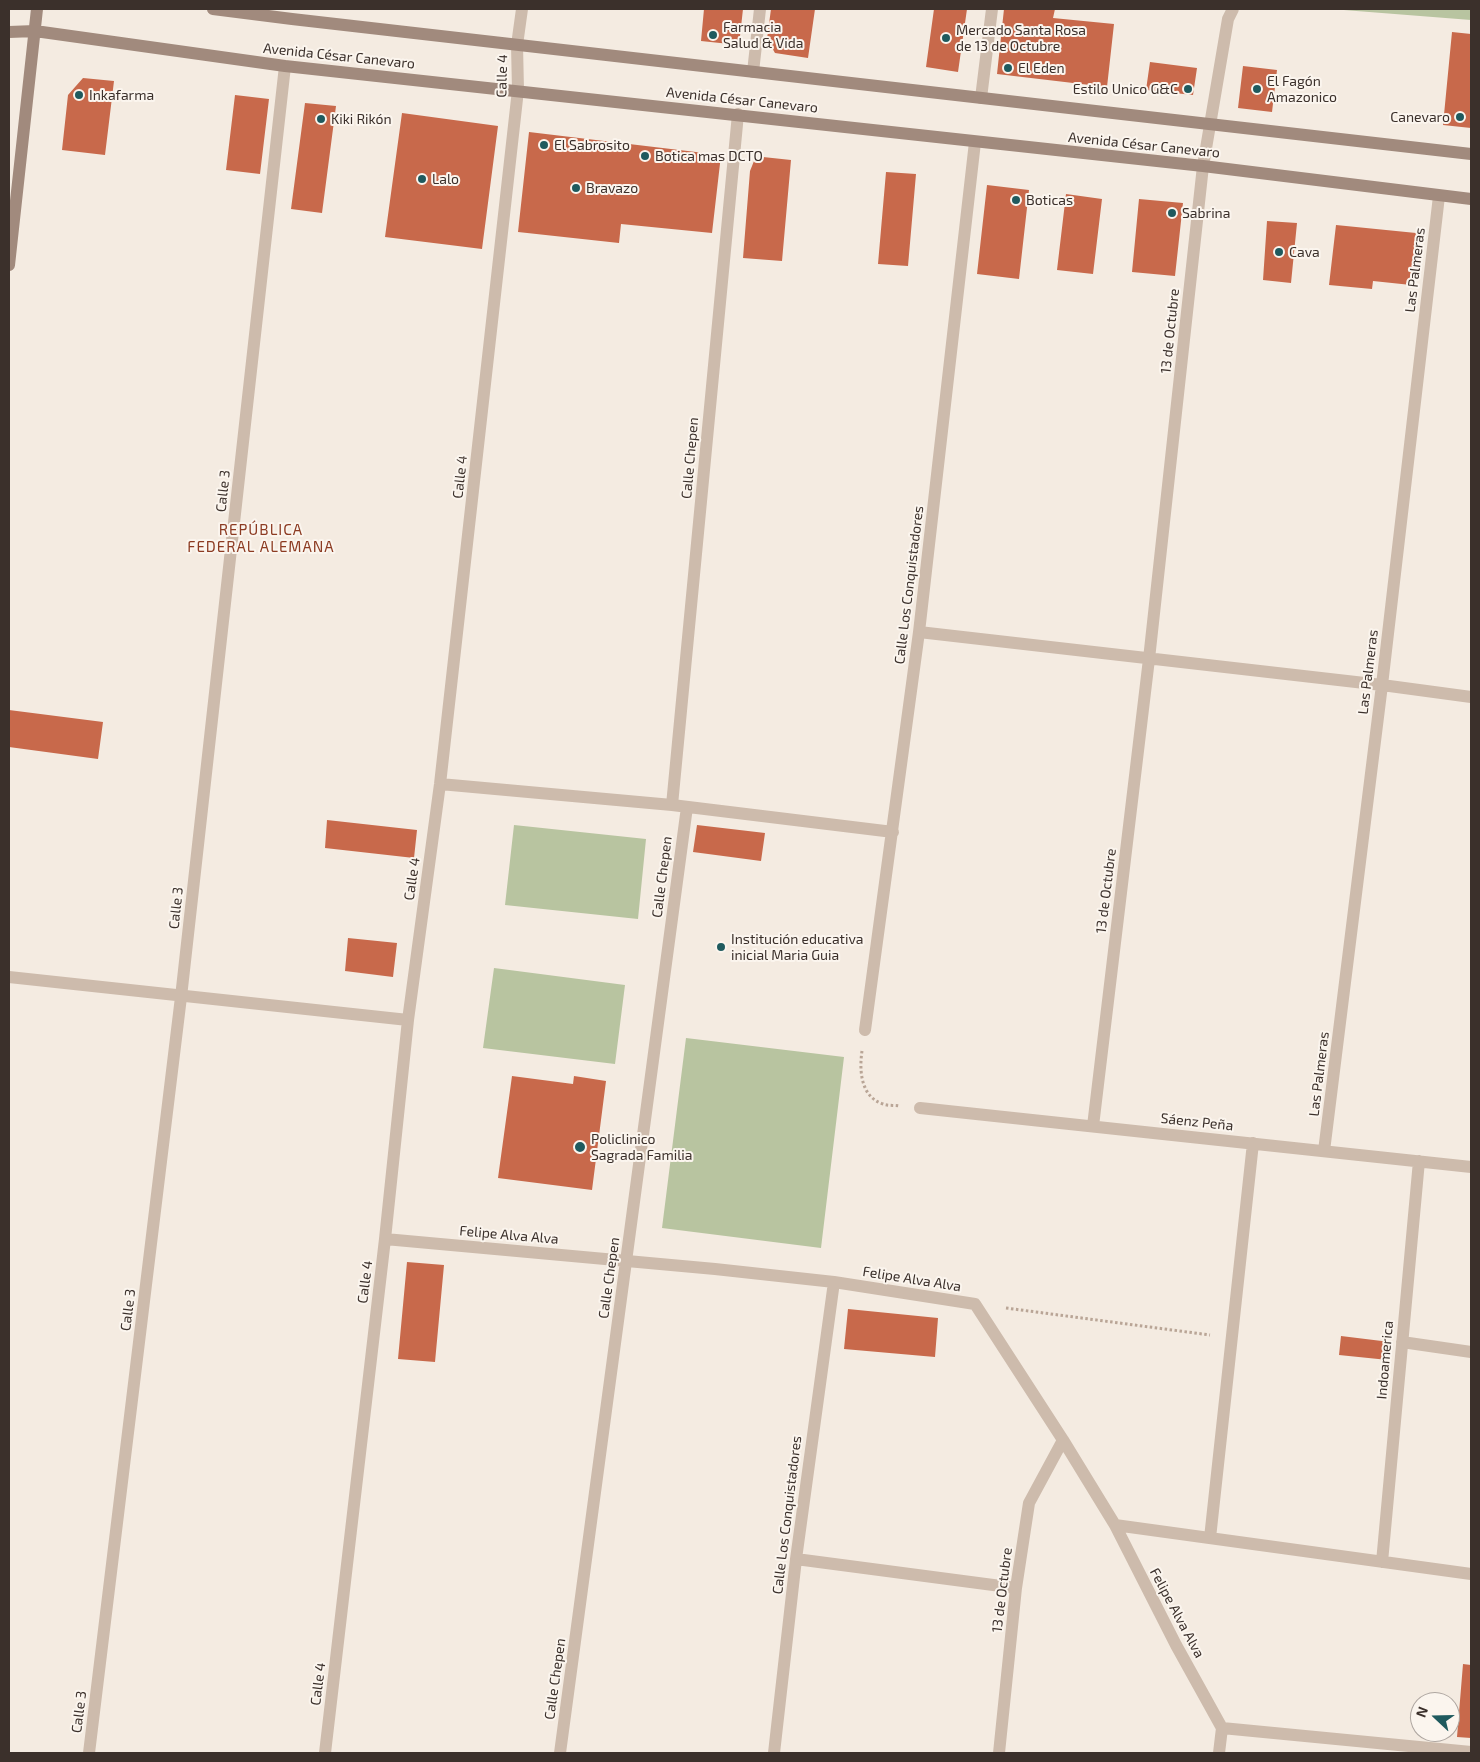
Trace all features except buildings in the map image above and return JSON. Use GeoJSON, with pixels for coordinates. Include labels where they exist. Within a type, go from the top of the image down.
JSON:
{"type":"FeatureCollection","features":[{"type":"Feature","properties":{"kind":"main road"},"geometry":{"type":"LineString","coordinates":[[9,265],[38,9]]}},
{"type":"Feature","properties":{"kind":"main road","name":"Avenida César Canevaro"},"geometry":{"type":"LineString","coordinates":[[213,9],[292,14],[517,45],[1471,154]]}},
{"type":"Feature","properties":{"kind":"main road","name":"Avenida César Canevaro"},"geometry":{"type":"LineString","coordinates":[[9,32],[35,31],[285,66],[1203,166],[1471,199]]}},
{"type":"Feature","properties":{"kind":"street","name":"Calle 4"},"geometry":{"type":"LineString","coordinates":[[325,1753],[385,1239],[408,1020],[440,784],[518,90],[517,45],[522,9]]}},
{"type":"Feature","properties":{"kind":"street"},"geometry":{"type":"LineString","coordinates":[[753,72],[760,9]]}},
{"type":"Feature","properties":{"kind":"street"},"geometry":{"type":"LineString","coordinates":[[981,98],[992,9]]}},
{"type":"Feature","properties":{"kind":"street","name":"13 de Octubre"},"geometry":{"type":"LineString","coordinates":[[1093,1126],[1203,166],[1228,20],[1233,9]]}},
{"type":"Feature","properties":{"kind":"street","name":"Calle 3"},"geometry":{"type":"LineString","coordinates":[[89,1753],[181,997],[285,66]]}},
{"type":"Feature","properties":{"kind":"street","name":"Calle Chepen"},"geometry":{"type":"LineString","coordinates":[[672,805],[738,114]]}},
{"type":"Feature","properties":{"kind":"street","name":"Calle Los Conquistadores"},"geometry":{"type":"LineString","coordinates":[[865,1030],[919,632],[975,142]]}},
{"type":"Feature","properties":{"kind":"street","name":"Las Palmeras"},"geometry":{"type":"LineString","coordinates":[[1324,1151],[1382,685],[1439,196]]}},
{"type":"Feature","properties":{"kind":"street"},"geometry":{"type":"LineString","coordinates":[[919,632],[1382,685],[1471,697]]}},
{"type":"Feature","properties":{"kind":"street"},"geometry":{"type":"LineString","coordinates":[[440,784],[672,805],[892,832]]}},
{"type":"Feature","properties":{"kind":"street","name":"Calle Chepen"},"geometry":{"type":"LineString","coordinates":[[560,1753],[687,807]]}},
{"type":"Feature","properties":{"kind":"street"},"geometry":{"type":"LineString","coordinates":[[9,977],[408,1020]]}},
{"type":"Feature","properties":{"kind":"street","name":"Sáenz Peña"},"geometry":{"type":"LineString","coordinates":[[920,1108],[1471,1167]]}},
{"type":"Feature","properties":{"kind":"street"},"geometry":{"type":"LineString","coordinates":[[1210,1538],[1253,1143]]}},
{"type":"Feature","properties":{"kind":"street","name":"Indoamerica"},"geometry":{"type":"LineString","coordinates":[[1382,1562],[1420,1161]]}},
{"type":"Feature","properties":{"kind":"street","name":"Felipe Alva Alva"},"geometry":{"type":"LineString","coordinates":[[385,1239],[834,1282],[976,1304],[1115,1525],[1176,1645],[1222,1728]]}},
{"type":"Feature","properties":{"kind":"street","name":"Calle Los Conquistadores"},"geometry":{"type":"LineString","coordinates":[[774,1753],[796,1559],[834,1282]]}},
{"type":"Feature","properties":{"kind":"street"},"geometry":{"type":"LineString","coordinates":[[1402,1342],[1471,1352]]}},
{"type":"Feature","properties":{"kind":"street","name":"13 de Octubre"},"geometry":{"type":"LineString","coordinates":[[999,1753],[1016,1588],[1029,1502],[1063,1440]]}},
{"type":"Feature","properties":{"kind":"street"},"geometry":{"type":"LineString","coordinates":[[1115,1525],[1471,1574]]}},
{"type":"Feature","properties":{"kind":"street"},"geometry":{"type":"LineString","coordinates":[[796,1559],[1016,1588]]}},
{"type":"Feature","properties":{"kind":"street"},"geometry":{"type":"LineString","coordinates":[[1219,1753],[1222,1728],[1439,1751],[1471,1752]]}},
{"type":"Feature","properties":{"kind":"path"},"geometry":{"type":"LineString","coordinates":[[865,1030],[861,1060],[863,1084],[870,1097],[884,1104],[920,1108]]}},
{"type":"Feature","properties":{"kind":"path"},"geometry":{"type":"LineString","coordinates":[[976,1304],[1231,1338]]}},
{"type":"Feature","properties":{"kind":"green space"},"geometry":{"type":"Polygon","coordinates":[[[1331,9],[1471,9],[1471,20],[1331,9]]]}},
{"type":"Feature","properties":{"kind":"green space"},"geometry":{"type":"Polygon","coordinates":[[[514,825],[646,839],[638,919],[505,905],[514,825]]]}},
{"type":"Feature","properties":{"kind":"green space"},"geometry":{"type":"Polygon","coordinates":[[[494,968],[625,985],[615,1064],[483,1048],[494,968]]]}},
{"type":"Feature","properties":{"kind":"green space"},"geometry":{"type":"Polygon","coordinates":[[[686,1038],[844,1057],[821,1248],[662,1228],[686,1038]]]}},
{"type":"Feature","properties":{"kind":"place","name":"Farmacia Salud & Vida"},"geometry":{"type":"Point","coordinates":[713,35]}},
{"type":"Feature","properties":{"kind":"place","name":"Mercado Santa Rosa de 13 de Octubre"},"geometry":{"type":"Point","coordinates":[946,38]}},
{"type":"Feature","properties":{"kind":"place","name":"El Eden"},"geometry":{"type":"Point","coordinates":[1008,68]}},
{"type":"Feature","properties":{"kind":"place","name":"Estilo Unico G&C"},"geometry":{"type":"Point","coordinates":[1188,89]}},
{"type":"Feature","properties":{"kind":"place","name":"El Fagón Amazonico"},"geometry":{"type":"Point","coordinates":[1257,89]}},
{"type":"Feature","properties":{"kind":"place","name":"Inkafarma"},"geometry":{"type":"Point","coordinates":[79,95]}},
{"type":"Feature","properties":{"kind":"place","name":"Canevaro"},"geometry":{"type":"Point","coordinates":[1460,117]}},
{"type":"Feature","properties":{"kind":"place","name":"Kiki Rikón"},"geometry":{"type":"Point","coordinates":[321,119]}},
{"type":"Feature","properties":{"kind":"place","name":"El Sabrosito"},"geometry":{"type":"Point","coordinates":[544,145]}},
{"type":"Feature","properties":{"kind":"place","name":"Botica mas DCTO"},"geometry":{"type":"Point","coordinates":[645,156]}},
{"type":"Feature","properties":{"kind":"place","name":"Lalo"},"geometry":{"type":"Point","coordinates":[422,179]}},
{"type":"Feature","properties":{"kind":"place","name":"Bravazo"},"geometry":{"type":"Point","coordinates":[576,188]}},
{"type":"Feature","properties":{"kind":"place","name":"Boticas"},"geometry":{"type":"Point","coordinates":[1016,200]}},
{"type":"Feature","properties":{"kind":"place","name":"Sabrina"},"geometry":{"type":"Point","coordinates":[1172,213]}},
{"type":"Feature","properties":{"kind":"place","name":"Cava"},"geometry":{"type":"Point","coordinates":[1279,252]}},
{"type":"Feature","properties":{"kind":"place","name":"Institución educativa inicial Maria Guia"},"geometry":{"type":"Point","coordinates":[721,947]}},
{"type":"Feature","properties":{"kind":"place","name":"Policlinico Sagrada Familia"},"geometry":{"type":"Point","coordinates":[580,1147]}},
{"type":"Feature","properties":{"kind":"district","name":"REPÚBLICA FEDERAL ALEMANA"},"geometry":{"type":"Point","coordinates":[261,538]}}]}
